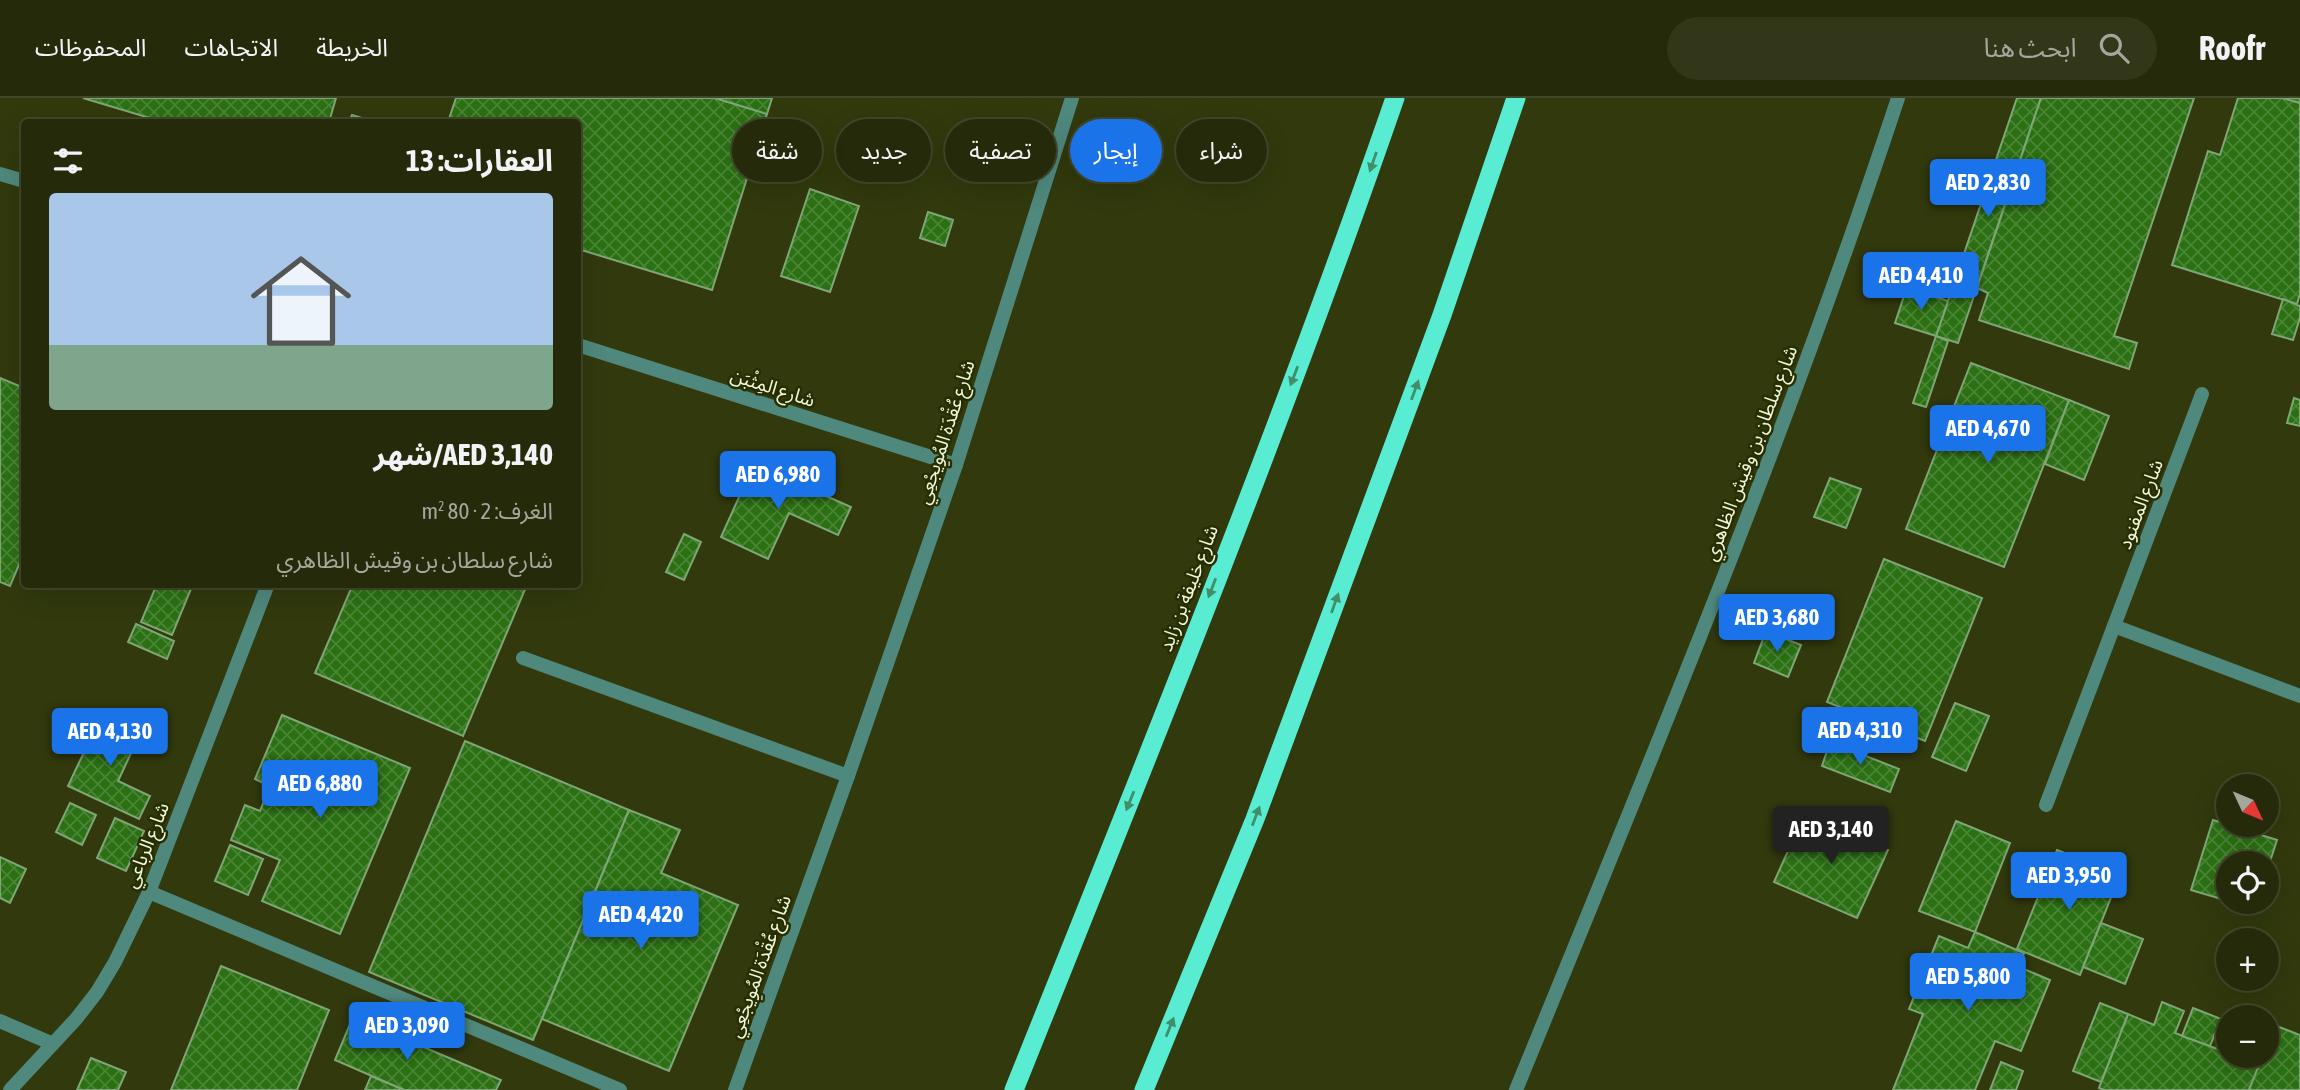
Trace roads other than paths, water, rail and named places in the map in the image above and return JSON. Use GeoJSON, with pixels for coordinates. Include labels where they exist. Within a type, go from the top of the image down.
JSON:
{"type":"FeatureCollection","features":[{"type":"Feature","properties":{"kind":"highway","name":"شارع خليفة بن زايد"},"geometry":{"type":"LineString","coordinates":[[1014,1090],[1134,791],[1333,276],[1395,98]]}},
{"type":"Feature","properties":{"kind":"highway"},"geometry":{"type":"LineString","coordinates":[[1144,1090],[1255,819],[1442,315],[1516,98]]}},
{"type":"Feature","properties":{"kind":"street","name":"شارع عُقْدَة المُوِيجْعِي"},"geometry":{"type":"LineString","coordinates":[[734,1090],[848,776],[956,465],[1072,98]]}},
{"type":"Feature","properties":{"kind":"street","name":"شارع سلطان بن وقيش الظاهري"},"geometry":{"type":"LineString","coordinates":[[1516,1090],[1651,761],[1763,477],[1855,229],[1898,98]]}},
{"type":"Feature","properties":{"kind":"street"},"geometry":{"type":"LineString","coordinates":[[0,174],[21,180]]}},
{"type":"Feature","properties":{"kind":"street","name":"شارع المِثْبَن"},"geometry":{"type":"LineString","coordinates":[[581,346],[956,465]]}},
{"type":"Feature","properties":{"kind":"street","name":"شارع المفنود"},"geometry":{"type":"LineString","coordinates":[[2046,805],[2202,394]]}},
{"type":"Feature","properties":{"kind":"street","name":"شارع الرباعي"},"geometry":{"type":"LineString","coordinates":[[10,1090],[97,992],[115,962],[149,892],[266,588]]}},
{"type":"Feature","properties":{"kind":"street"},"geometry":{"type":"LineString","coordinates":[[2114,626],[2300,696]]}},
{"type":"Feature","properties":{"kind":"street"},"geometry":{"type":"LineString","coordinates":[[523,658],[848,776]]}},
{"type":"Feature","properties":{"kind":"street"},"geometry":{"type":"LineString","coordinates":[[149,892],[620,1090]]}},
{"type":"Feature","properties":{"kind":"street"},"geometry":{"type":"LineString","coordinates":[[0,1021],[53,1044]]}}]}
